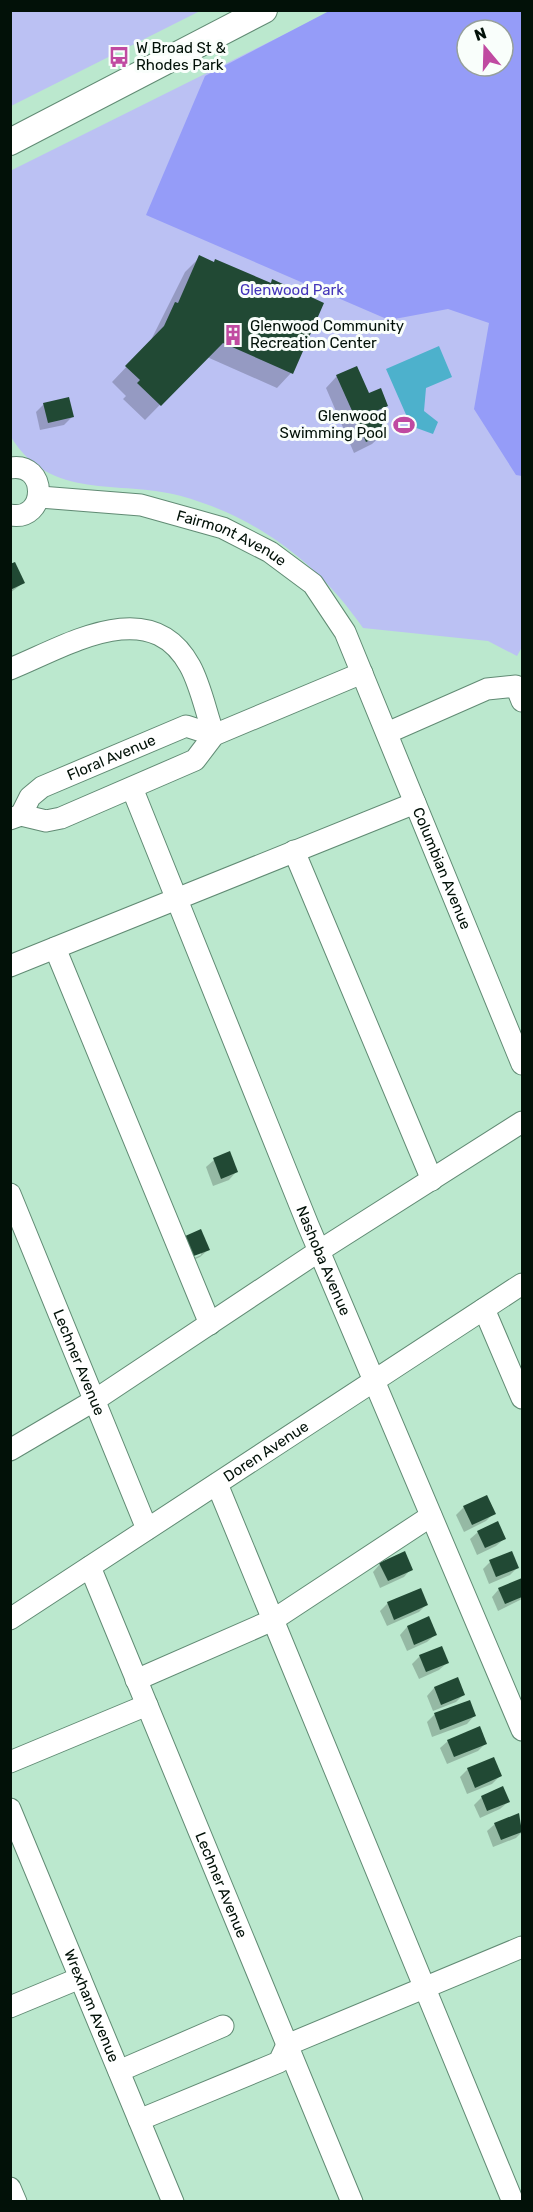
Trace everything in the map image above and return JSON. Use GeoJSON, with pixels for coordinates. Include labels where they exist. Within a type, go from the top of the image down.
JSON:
{"type":"FeatureCollection","features":[{"type":"Feature","properties":{"kind":"main road"},"geometry":{"type":"LineString","coordinates":[[10,142],[264,10]]}},
{"type":"Feature","properties":{"kind":"street"},"geometry":{"type":"LineString","coordinates":[[10,468],[22,468],[35,476],[39,483],[40,497],[31,511],[10,515]]}},
{"type":"Feature","properties":{"kind":"street","name":"Fairmont Avenue"},"geometry":{"type":"LineString","coordinates":[[40,497],[141,504],[223,528],[270,552],[313,584],[345,632],[362,673]]}},
{"type":"Feature","properties":{"kind":"street"},"geometry":{"type":"LineString","coordinates":[[10,669],[111,628],[138,627],[170,641],[190,665],[214,735],[362,673]]}},
{"type":"Feature","properties":{"kind":"street","name":"Columbian Avenue"},"geometry":{"type":"LineString","coordinates":[[362,673],[522,1064]]}},
{"type":"Feature","properties":{"kind":"street"},"geometry":{"type":"LineString","coordinates":[[387,734],[487,689],[516,686],[522,701]]}},
{"type":"Feature","properties":{"kind":"street","name":"Floral Avenue"},"geometry":{"type":"LineString","coordinates":[[186,726],[214,735],[195,760],[132,788],[61,818],[46,821],[16,817],[30,797],[42,788],[186,726]]}},
{"type":"Feature","properties":{"kind":"street","name":"Nashoba Avenue"},"geometry":{"type":"LineString","coordinates":[[132,788],[373,1382],[522,1730]]}},
{"type":"Feature","properties":{"kind":"street"},"geometry":{"type":"LineString","coordinates":[[10,966],[415,803]]}},
{"type":"Feature","properties":{"kind":"street"},"geometry":{"type":"LineString","coordinates":[[294,851],[432,1180]]}},
{"type":"Feature","properties":{"kind":"street"},"geometry":{"type":"LineString","coordinates":[[55,948],[210,1324]]}},
{"type":"Feature","properties":{"kind":"street"},"geometry":{"type":"LineString","coordinates":[[10,1450],[95,1400],[319,1251],[522,1122]]}},
{"type":"Feature","properties":{"kind":"street","name":"Lechner Avenue"},"geometry":{"type":"LineString","coordinates":[[10,1194],[147,1529]]}},
{"type":"Feature","properties":{"kind":"street","name":"Doren Avenue"},"geometry":{"type":"LineString","coordinates":[[10,1619],[522,1284]]}},
{"type":"Feature","properties":{"kind":"street"},"geometry":{"type":"LineString","coordinates":[[484,1309],[522,1398]]}},
{"type":"Feature","properties":{"kind":"street"},"geometry":{"type":"LineString","coordinates":[[216,1484],[513,2202]]}},
{"type":"Feature","properties":{"kind":"street"},"geometry":{"type":"LineString","coordinates":[[136,1680],[273,1620],[431,1516]]}},
{"type":"Feature","properties":{"kind":"street","name":"Lechner Avenue"},"geometry":{"type":"LineString","coordinates":[[90,1567],[352,2202]]}},
{"type":"Feature","properties":{"kind":"street"},"geometry":{"type":"LineString","coordinates":[[10,1762],[147,1705]]}},
{"type":"Feature","properties":{"kind":"street","name":"Wrexham Avenue"},"geometry":{"type":"LineString","coordinates":[[10,1809],[173,2202]]}},
{"type":"Feature","properties":{"kind":"street"},"geometry":{"type":"LineString","coordinates":[[139,2120],[279,2062],[287,2045],[522,1947]]}},
{"type":"Feature","properties":{"kind":"street"},"geometry":{"type":"LineString","coordinates":[[10,2007],[80,1978]]}},
{"type":"Feature","properties":{"kind":"street"},"geometry":{"type":"LineString","coordinates":[[119,2071],[223,2026]]}},
{"type":"Feature","properties":{"kind":"street"},"geometry":{"type":"LineString","coordinates":[[10,2188],[16,2202]]}},
{"type":"Feature","properties":{"kind":"green space"},"geometry":{"type":"Polygon","coordinates":[[[11,10],[200,11],[11,106],[11,10]]]}},
{"type":"Feature","properties":{"kind":"green space","name":"Glenwood Park"},"geometry":{"type":"Polygon","coordinates":[[[331,11],[522,11],[522,647],[517,656],[488,641],[363,628],[326,583],[306,563],[260,530],[235,516],[181,496],[157,491],[87,485],[66,480],[46,471],[27,458],[11,437],[10,171],[331,11]]]}},
{"type":"Feature","properties":{"kind":"shaded area"},"geometry":{"type":"Polygon","coordinates":[[[331,10],[522,11],[522,476],[516,475],[474,409],[489,323],[448,309],[389,320],[146,215],[205,76],[331,10]]]}},
{"type":"Feature","properties":{"kind":"shaded area"},"geometry":{"type":"Polygon","coordinates":[[[439,346],[452,377],[426,388],[424,411],[438,422],[433,434],[411,426],[386,369],[439,346]]]}},
{"type":"Feature","properties":{"kind":"building","name":"Glenwood Community Recreation Center"},"geometry":{"type":"Polygon","coordinates":[[[199,255],[214,262],[215,259],[271,283],[272,279],[324,303],[293,374],[223,343],[161,406],[137,383],[140,380],[125,366],[164,326],[175,302],[178,303],[199,255]]]}},
{"type":"Feature","properties":{"kind":"building"},"geometry":{"type":"Polygon","coordinates":[[[357,366],[369,393],[381,388],[388,406],[376,411],[386,433],[366,442],[336,375],[357,366]]]}},
{"type":"Feature","properties":{"kind":"building"},"geometry":{"type":"Polygon","coordinates":[[[69,397],[74,417],[48,423],[43,403],[69,397]]]}},
{"type":"Feature","properties":{"kind":"building"},"geometry":{"type":"Polygon","coordinates":[[[15,562],[25,583],[10,590],[10,564],[15,562]]]}},
{"type":"Feature","properties":{"kind":"building"},"geometry":{"type":"Polygon","coordinates":[[[230,1151],[238,1172],[221,1179],[213,1158],[230,1151]]]}},
{"type":"Feature","properties":{"kind":"building"},"geometry":{"type":"Polygon","coordinates":[[[201,1229],[210,1250],[191,1257],[183,1237],[201,1229]]]}},
{"type":"Feature","properties":{"kind":"building"},"geometry":{"type":"Polygon","coordinates":[[[487,1495],[496,1514],[472,1525],[463,1506],[487,1495]]]}},
{"type":"Feature","properties":{"kind":"building"},"geometry":{"type":"Polygon","coordinates":[[[498,1521],[506,1539],[485,1548],[477,1531],[498,1521]]]}},
{"type":"Feature","properties":{"kind":"building"},"geometry":{"type":"Polygon","coordinates":[[[405,1551],[413,1570],[388,1581],[379,1563],[405,1551]]]}},
{"type":"Feature","properties":{"kind":"building"},"geometry":{"type":"Polygon","coordinates":[[[512,1551],[519,1568],[496,1577],[489,1560],[512,1551]]]}},
{"type":"Feature","properties":{"kind":"building"},"geometry":{"type":"Polygon","coordinates":[[[522,1578],[522,1597],[505,1604],[498,1588],[522,1578]]]}},
{"type":"Feature","properties":{"kind":"building"},"geometry":{"type":"Polygon","coordinates":[[[421,1588],[428,1605],[394,1620],[387,1602],[421,1588]]]}},
{"type":"Feature","properties":{"kind":"building"},"geometry":{"type":"Polygon","coordinates":[[[429,1616],[437,1635],[414,1645],[407,1626],[429,1616]]]}},
{"type":"Feature","properties":{"kind":"building"},"geometry":{"type":"Polygon","coordinates":[[[442,1646],[449,1663],[426,1672],[419,1655],[442,1646]]]}},
{"type":"Feature","properties":{"kind":"building"},"geometry":{"type":"Polygon","coordinates":[[[458,1677],[465,1695],[441,1705],[434,1687],[458,1677]]]}},
{"type":"Feature","properties":{"kind":"building"},"geometry":{"type":"Polygon","coordinates":[[[470,1700],[476,1716],[440,1730],[434,1713],[470,1700]]]}},
{"type":"Feature","properties":{"kind":"building"},"geometry":{"type":"Polygon","coordinates":[[[480,1726],[487,1744],[454,1757],[447,1740],[480,1726]]]}},
{"type":"Feature","properties":{"kind":"building"},"geometry":{"type":"Polygon","coordinates":[[[494,1757],[502,1776],[475,1788],[467,1768],[494,1757]]]}},
{"type":"Feature","properties":{"kind":"building"},"geometry":{"type":"Polygon","coordinates":[[[503,1786],[510,1802],[487,1811],[481,1796],[503,1786]]]}},
{"type":"Feature","properties":{"kind":"building"},"geometry":{"type":"Polygon","coordinates":[[[519,1813],[522,1832],[501,1840],[494,1823],[519,1813]]]}},
{"type":"Feature","properties":{"kind":"place","name":"W Broad St & Rhodes Park"},"geometry":{"type":"Point","coordinates":[119,57]}},
{"type":"Feature","properties":{"kind":"place","name":"Glenwood Community Recreation Center"},"geometry":{"type":"Point","coordinates":[233,335]}},
{"type":"Feature","properties":{"kind":"place","name":"Glenwood Swimming Pool"},"geometry":{"type":"Point","coordinates":[404,425]}}]}
